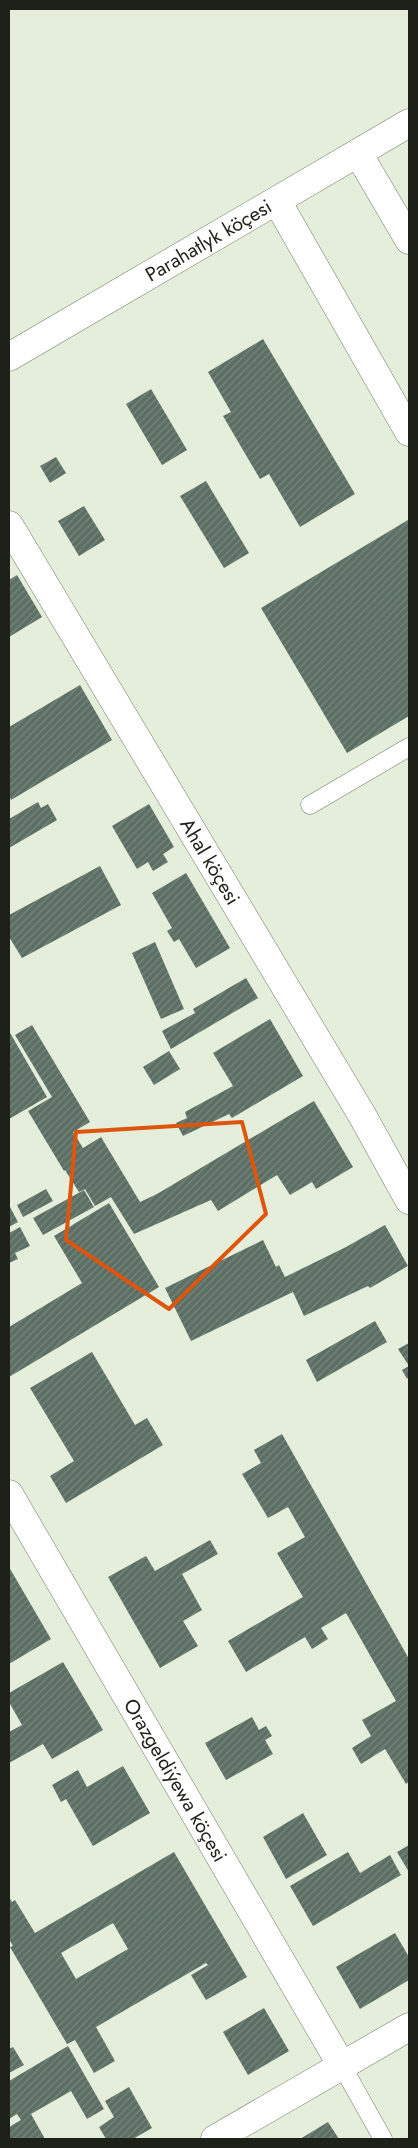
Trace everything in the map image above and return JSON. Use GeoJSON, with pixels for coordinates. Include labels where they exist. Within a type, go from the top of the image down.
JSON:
{"type":"FeatureCollection","features":[{"type":"Feature","properties":{"kind":"street","name":"Parahatlyk köçesi"},"geometry":{"type":"LineString","coordinates":[[9,357],[409,123]]}},
{"type":"Feature","properties":{"kind":"street"},"geometry":{"type":"LineString","coordinates":[[358,153],[409,240]]}},
{"type":"Feature","properties":{"kind":"street"},"geometry":{"type":"LineString","coordinates":[[277,201],[409,432]]}},
{"type":"Feature","properties":{"kind":"street","name":"Ahal köçesi"},"geometry":{"type":"LineString","coordinates":[[9,525],[362,1115],[409,1200]]}},
{"type":"Feature","properties":{"kind":"street","name":"Orazgeldiýewa köçesi"},"geometry":{"type":"LineString","coordinates":[[9,1494],[342,2066]]}},
{"type":"Feature","properties":{"kind":"street"},"geometry":{"type":"LineString","coordinates":[[215,2139],[409,2027]]}},
{"type":"Feature","properties":{"kind":"lane"},"geometry":{"type":"LineString","coordinates":[[310,805],[409,748]]}},
{"type":"Feature","properties":{"kind":"lane"},"geometry":{"type":"LineString","coordinates":[[342,2066],[383,2139]]}},
{"type":"Feature","properties":{"kind":"highlighted area"},"geometry":{"type":"Polygon","coordinates":[[[242,1122],[266,1214],[169,1309],[66,1240],[76,1132],[242,1122]]]}},
{"type":"Feature","properties":{"kind":"building"},"geometry":{"type":"Polygon","coordinates":[[[263,339],[355,494],[300,527],[269,474],[260,479],[223,416],[231,412],[208,372],[263,339]]]}},
{"type":"Feature","properties":{"kind":"building"},"geometry":{"type":"Polygon","coordinates":[[[151,389],[187,450],[162,465],[126,404],[151,389]]]}},
{"type":"Feature","properties":{"kind":"building"},"geometry":{"type":"Polygon","coordinates":[[[56,457],[66,473],[50,483],[40,466],[56,457]]]}},
{"type":"Feature","properties":{"kind":"building"},"geometry":{"type":"Polygon","coordinates":[[[206,481],[249,553],[224,568],[180,496],[206,481]]]}},
{"type":"Feature","properties":{"kind":"building"},"geometry":{"type":"Polygon","coordinates":[[[84,506],[105,540],[79,556],[58,521],[84,506]]]}},
{"type":"Feature","properties":{"kind":"building"},"geometry":{"type":"Polygon","coordinates":[[[408,520],[409,716],[347,753],[261,608],[408,520]]]}},
{"type":"Feature","properties":{"kind":"building"},"geometry":{"type":"Polygon","coordinates":[[[17,575],[42,617],[9,637],[9,580],[17,575]]]}},
{"type":"Feature","properties":{"kind":"building"},"geometry":{"type":"Polygon","coordinates":[[[80,685],[112,740],[11,800],[9,796],[9,727],[80,685]]]}},
{"type":"Feature","properties":{"kind":"building"},"geometry":{"type":"Polygon","coordinates":[[[38,802],[41,808],[48,804],[57,820],[9,848],[9,819],[38,802]]]}},
{"type":"Feature","properties":{"kind":"building"},"geometry":{"type":"Polygon","coordinates":[[[149,804],[174,847],[163,854],[168,862],[153,871],[148,862],[137,869],[112,826],[149,804]]]}},
{"type":"Feature","properties":{"kind":"building"},"geometry":{"type":"Polygon","coordinates":[[[100,866],[121,905],[22,958],[9,937],[9,915],[100,866]]]}},
{"type":"Feature","properties":{"kind":"building"},"geometry":{"type":"Polygon","coordinates":[[[186,873],[230,948],[196,968],[179,939],[174,942],[167,931],[172,928],[152,893],[186,873]]]}},
{"type":"Feature","properties":{"kind":"building"},"geometry":{"type":"Polygon","coordinates":[[[155,942],[184,1009],[161,1019],[132,953],[155,942]]]}},
{"type":"Feature","properties":{"kind":"building"},"geometry":{"type":"Polygon","coordinates":[[[246,978],[258,998],[171,1049],[162,1031],[195,1013],[193,1009],[246,978]]]}},
{"type":"Feature","properties":{"kind":"building"},"geometry":{"type":"Polygon","coordinates":[[[270,1019],[303,1076],[232,1118],[229,1114],[183,1136],[176,1123],[187,1118],[185,1112],[233,1086],[213,1053],[270,1019]]]}},
{"type":"Feature","properties":{"kind":"building"},"geometry":{"type":"Polygon","coordinates":[[[32,1025],[90,1122],[73,1132],[83,1148],[101,1137],[140,1202],[157,1194],[314,1101],[353,1167],[316,1189],[312,1182],[290,1195],[277,1175],[218,1211],[211,1200],[134,1234],[111,1197],[95,1206],[85,1189],[79,1192],[64,1171],[28,1111],[52,1097],[15,1035],[32,1025]]]}},
{"type":"Feature","properties":{"kind":"building"},"geometry":{"type":"Polygon","coordinates":[[[9,1031],[47,1097],[9,1119],[9,1031]]]}},
{"type":"Feature","properties":{"kind":"building"},"geometry":{"type":"Polygon","coordinates":[[[169,1051],[180,1069],[154,1085],[143,1067],[169,1051]]]}},
{"type":"Feature","properties":{"kind":"building"},"geometry":{"type":"Polygon","coordinates":[[[46,1189],[53,1201],[23,1217],[17,1205],[46,1189]]]}},
{"type":"Feature","properties":{"kind":"building"},"geometry":{"type":"Polygon","coordinates":[[[84,1190],[94,1207],[43,1235],[33,1218],[84,1190]]]}},
{"type":"Feature","properties":{"kind":"building"},"geometry":{"type":"Polygon","coordinates":[[[109,1203],[159,1287],[9,1377],[9,1327],[82,1283],[54,1236],[109,1203]]]}},
{"type":"Feature","properties":{"kind":"building"},"geometry":{"type":"Polygon","coordinates":[[[9,1205],[18,1222],[9,1227],[9,1205]]]}},
{"type":"Feature","properties":{"kind":"building"},"geometry":{"type":"Polygon","coordinates":[[[385,1225],[408,1266],[370,1288],[368,1286],[304,1316],[293,1292],[191,1341],[165,1288],[263,1240],[276,1267],[279,1265],[285,1277],[346,1247],[385,1225]]]}},
{"type":"Feature","properties":{"kind":"building"},"geometry":{"type":"Polygon","coordinates":[[[20,1227],[30,1246],[15,1253],[18,1259],[9,1263],[9,1233],[20,1227]]]}},
{"type":"Feature","properties":{"kind":"building"},"geometry":{"type":"Polygon","coordinates":[[[375,1321],[387,1342],[317,1382],[306,1360],[375,1321]]]}},
{"type":"Feature","properties":{"kind":"building"},"geometry":{"type":"Polygon","coordinates":[[[409,1343],[409,1366],[398,1349],[409,1343]]]}},
{"type":"Feature","properties":{"kind":"building"},"geometry":{"type":"Polygon","coordinates":[[[92,1352],[135,1425],[147,1418],[163,1445],[66,1503],[50,1476],[74,1461],[30,1388],[92,1352]]]}},
{"type":"Feature","properties":{"kind":"building"},"geometry":{"type":"Polygon","coordinates":[[[409,1366],[409,1377],[407,1379],[402,1370],[409,1366]]]}},
{"type":"Feature","properties":{"kind":"building"},"geometry":{"type":"Polygon","coordinates":[[[282,1434],[409,1659],[409,1782],[406,1784],[385,1749],[361,1764],[352,1748],[371,1736],[362,1720],[396,1701],[346,1613],[321,1628],[328,1639],[312,1649],[305,1637],[246,1672],[228,1641],[303,1597],[277,1553],[305,1537],[288,1507],[268,1518],[242,1474],[261,1463],[254,1450],[282,1434]]]}},
{"type":"Feature","properties":{"kind":"building"},"geometry":{"type":"Polygon","coordinates":[[[210,1540],[218,1554],[182,1574],[202,1610],[183,1621],[198,1646],[160,1668],[108,1577],[146,1556],[155,1571],[210,1540]]]}},
{"type":"Feature","properties":{"kind":"building"},"geometry":{"type":"Polygon","coordinates":[[[9,1567],[51,1639],[9,1664],[9,1567]]]}},
{"type":"Feature","properties":{"kind":"building"},"geometry":{"type":"Polygon","coordinates":[[[63,1662],[103,1730],[52,1759],[43,1744],[9,1763],[9,1732],[22,1725],[9,1702],[9,1693],[63,1662]]]}},
{"type":"Feature","properties":{"kind":"building"},"geometry":{"type":"Polygon","coordinates":[[[252,1717],[259,1730],[266,1726],[272,1736],[265,1740],[273,1754],[226,1780],[205,1743],[252,1717]]]}},
{"type":"Feature","properties":{"kind":"building"},"geometry":{"type":"Polygon","coordinates":[[[123,1766],[150,1813],[93,1846],[66,1799],[61,1802],[52,1785],[78,1770],[87,1787],[123,1766]]]}},
{"type":"Feature","properties":{"kind":"building"},"geometry":{"type":"Polygon","coordinates":[[[303,1813],[327,1855],[286,1879],[263,1837],[303,1813]]]}},
{"type":"Feature","properties":{"kind":"building"},"geometry":{"type":"Polygon","coordinates":[[[409,1845],[409,1872],[397,1852],[409,1845]]]}},
{"type":"Feature","properties":{"kind":"building"},"geometry":{"type":"Polygon","coordinates":[[[174,1852],[247,1977],[206,2000],[191,1975],[208,1965],[206,1963],[96,2027],[115,2061],[94,2073],[75,2040],[67,2044],[10,1947],[13,1946],[9,1939],[9,1897],[12,1902],[15,1900],[35,1933],[174,1852]],[[113,1923],[61,1953],[76,1979],[128,1949],[113,1923]]]}},
{"type":"Feature","properties":{"kind":"building"},"geometry":{"type":"Polygon","coordinates":[[[348,1852],[360,1873],[390,1855],[401,1875],[313,1926],[290,1886],[348,1852]]]}},
{"type":"Feature","properties":{"kind":"building"},"geometry":{"type":"Polygon","coordinates":[[[395,1933],[409,1957],[409,1980],[360,2009],[336,1967],[395,1933]]]}},
{"type":"Feature","properties":{"kind":"building"},"geometry":{"type":"Polygon","coordinates":[[[264,2008],[289,2051],[248,2075],[223,2032],[264,2008]]]}},
{"type":"Feature","properties":{"kind":"building"},"geometry":{"type":"Polygon","coordinates":[[[68,2046],[104,2109],[87,2119],[71,2091],[31,2114],[45,2139],[9,2139],[9,2127],[21,2120],[17,2114],[9,2119],[9,2081],[68,2046]]]}},
{"type":"Feature","properties":{"kind":"building"},"geometry":{"type":"Polygon","coordinates":[[[13,2047],[24,2065],[9,2073],[9,2049],[13,2047]]]}},
{"type":"Feature","properties":{"kind":"building"},"geometry":{"type":"Polygon","coordinates":[[[129,2087],[152,2128],[133,2139],[106,2139],[99,2127],[114,2117],[105,2101],[129,2087]]]}},
{"type":"Feature","properties":{"kind":"building"},"geometry":{"type":"Polygon","coordinates":[[[328,2122],[339,2139],[300,2139],[328,2122]]]}}]}
